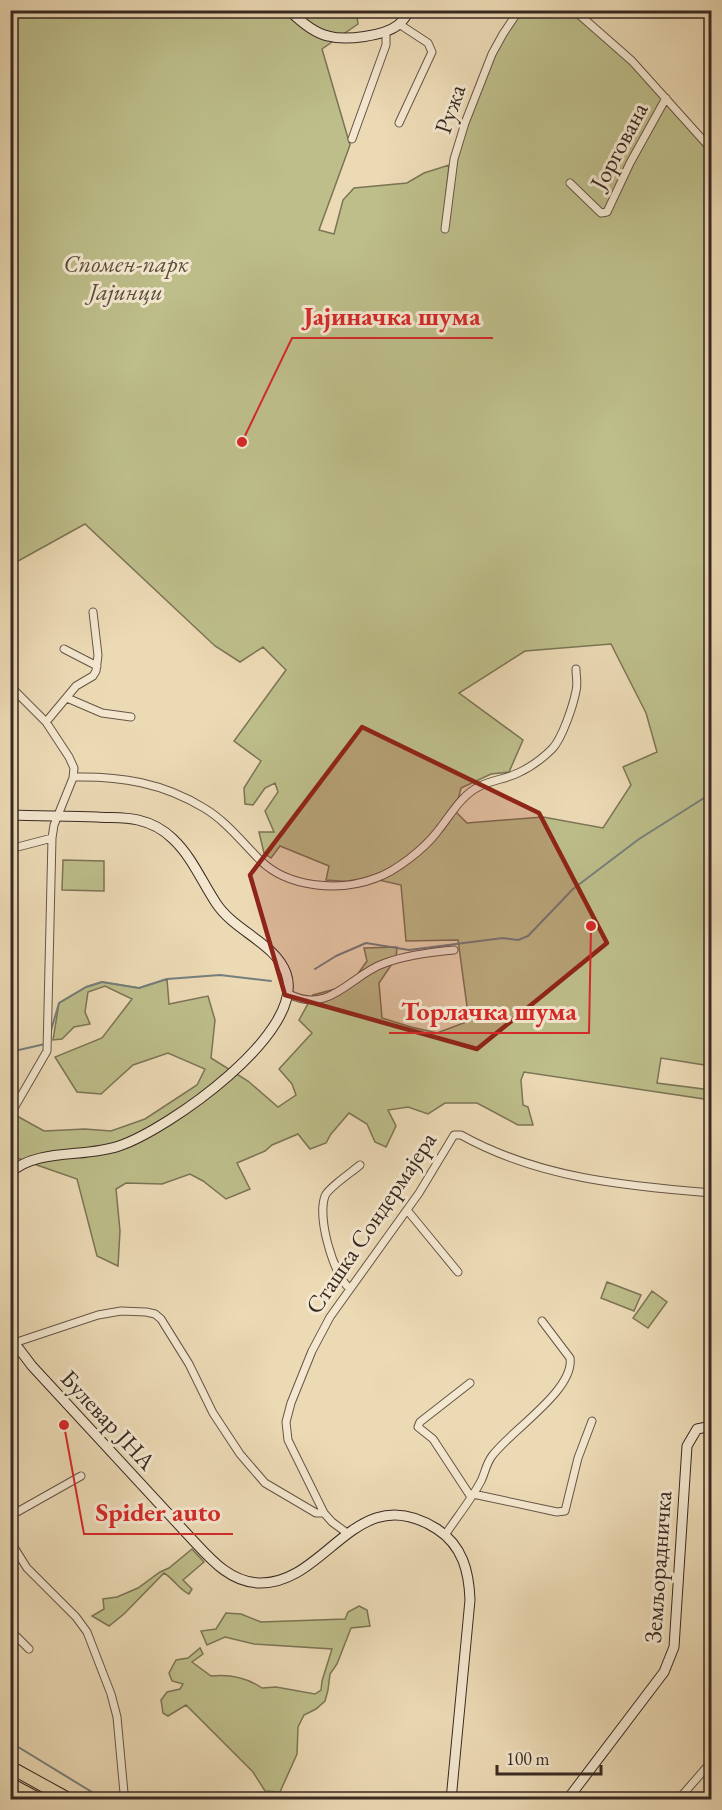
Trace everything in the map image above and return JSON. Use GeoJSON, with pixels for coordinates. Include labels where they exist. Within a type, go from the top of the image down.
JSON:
{"type":"FeatureCollection","features":[{"type":"Feature","properties":{"kind":"highway"},"geometry":{"type":"LineString","coordinates":[[10,1767],[70,1800]]}},
{"type":"Feature","properties":{"kind":"highway"},"geometry":{"type":"LineString","coordinates":[[10,1784],[40,1800]]}},
{"type":"Feature","properties":{"kind":"main road"},"geometry":{"type":"LineString","coordinates":[[289,10],[320,33],[345,38],[386,31],[399,24],[410,10]]}},
{"type":"Feature","properties":{"kind":"main road"},"geometry":{"type":"LineString","coordinates":[[10,815],[132,819],[161,829],[180,847],[222,913],[272,953],[282,966],[289,984],[284,1012],[278,1022],[246,1058],[208,1094],[165,1123],[121,1146],[96,1152],[37,1159],[23,1164],[10,1173]]}},
{"type":"Feature","properties":{"kind":"main road","name":"Булевар ЈНА"},"geometry":{"type":"LineString","coordinates":[[12,1341],[32,1366],[189,1536],[226,1572],[252,1583],[285,1579],[302,1569],[358,1526],[383,1517],[403,1516],[422,1521],[445,1534]]}},
{"type":"Feature","properties":{"kind":"main road","name":"Земљорадничка"},"geometry":{"type":"LineString","coordinates":[[567,1800],[664,1672],[674,1647],[687,1450],[689,1440],[697,1429],[711,1426]]}},
{"type":"Feature","properties":{"kind":"main road"},"geometry":{"type":"LineString","coordinates":[[445,1534],[462,1556],[470,1593],[450,1800]]}},
{"type":"Feature","properties":{"kind":"street","name":"Ружа"},"geometry":{"type":"LineString","coordinates":[[445,229],[454,159],[465,123],[492,54],[519,10]]}},
{"type":"Feature","properties":{"kind":"street","name":"Јоргована"},"geometry":{"type":"LineString","coordinates":[[574,10],[632,61],[711,150]]}},
{"type":"Feature","properties":{"kind":"street"},"geometry":{"type":"LineString","coordinates":[[399,24],[428,43],[432,52],[399,123]]}},
{"type":"Feature","properties":{"kind":"street"},"geometry":{"type":"LineString","coordinates":[[352,139],[386,45],[386,31]]}},
{"type":"Feature","properties":{"kind":"street","name":"Јоргована"},"geometry":{"type":"LineString","coordinates":[[570,183],[595,210],[601,213],[607,212],[630,163],[666,98]]}},
{"type":"Feature","properties":{"kind":"street"},"geometry":{"type":"LineString","coordinates":[[46,722],[76,687],[94,674],[97,666],[93,612]]}},
{"type":"Feature","properties":{"kind":"street"},"geometry":{"type":"LineString","coordinates":[[64,649],[97,666]]}},
{"type":"Feature","properties":{"kind":"street"},"geometry":{"type":"LineString","coordinates":[[74,777],[104,776],[136,780],[183,796],[213,814],[265,865],[287,877],[326,885],[348,885],[368,881],[393,869],[426,844],[467,794],[484,784],[518,773],[553,748],[577,690],[576,669]]}},
{"type":"Feature","properties":{"kind":"street"},"geometry":{"type":"LineString","coordinates":[[10,686],[46,722],[74,768],[74,777],[57,816],[52,838],[47,1049],[10,1115]]}},
{"type":"Feature","properties":{"kind":"street"},"geometry":{"type":"LineString","coordinates":[[67,698],[102,713],[131,717]]}},
{"type":"Feature","properties":{"kind":"street"},"geometry":{"type":"LineString","coordinates":[[10,849],[52,838]]}},
{"type":"Feature","properties":{"kind":"street"},"geometry":{"type":"LineString","coordinates":[[289,994],[302,1000],[314,1001],[343,989],[383,963],[432,952],[454,950]]}},
{"type":"Feature","properties":{"kind":"street","name":"Сташка Сондермајера"},"geometry":{"type":"LineString","coordinates":[[324,1513],[288,1440],[286,1422],[291,1403],[312,1351],[330,1317],[424,1185],[451,1137],[458,1134],[514,1160],[570,1175],[614,1184],[711,1193]]}},
{"type":"Feature","properties":{"kind":"street"},"geometry":{"type":"LineString","coordinates":[[350,1289],[341,1279],[331,1256],[323,1216],[324,1200],[327,1193],[360,1165]]}},
{"type":"Feature","properties":{"kind":"street"},"geometry":{"type":"LineString","coordinates":[[407,1210],[458,1272]]}},
{"type":"Feature","properties":{"kind":"street"},"geometry":{"type":"LineString","coordinates":[[12,1341],[98,1315],[120,1311],[155,1314],[161,1319],[189,1364],[226,1434],[261,1479],[316,1513],[324,1513],[347,1533]]}},
{"type":"Feature","properties":{"kind":"street"},"geometry":{"type":"LineString","coordinates":[[445,1534],[472,1496],[493,1454],[549,1401],[567,1373],[570,1358],[542,1321]]}},
{"type":"Feature","properties":{"kind":"street"},"geometry":{"type":"LineString","coordinates":[[470,1383],[420,1422],[418,1427],[433,1439],[472,1496],[556,1512],[565,1511],[578,1458],[592,1421]]}},
{"type":"Feature","properties":{"kind":"street"},"geometry":{"type":"LineString","coordinates":[[10,1516],[81,1476]]}},
{"type":"Feature","properties":{"kind":"street"},"geometry":{"type":"LineString","coordinates":[[11,1545],[32,1574],[76,1617],[87,1632],[111,1694],[117,1717],[124,1793]]}},
{"type":"Feature","properties":{"kind":"street"},"geometry":{"type":"LineString","coordinates":[[10,1630],[29,1649]]}},
{"type":"Feature","properties":{"kind":"street"},"geometry":{"type":"LineString","coordinates":[[678,1800],[711,1761]]}},
{"type":"Feature","properties":{"kind":"highlighted area"},"geometry":{"type":"Polygon","coordinates":[[[362,727],[539,813],[607,943],[477,1049],[285,995],[250,875],[362,727]]]}},
{"type":"Feature","properties":{"kind":"green space","name":"Спомен-парк Јајинци"},"geometry":{"type":"Polygon","coordinates":[[[10,11],[356,11],[358,24],[322,49],[350,145],[319,230],[334,234],[343,200],[354,188],[407,183],[424,173],[449,165],[446,194],[454,159],[503,34],[522,11],[574,11],[632,61],[711,149],[711,192],[704,201],[712,207],[711,1066],[661,1058],[657,1083],[711,1090],[711,1107],[704,1099],[524,1072],[521,1080],[523,1105],[528,1107],[533,1125],[518,1125],[477,1103],[445,1103],[428,1114],[408,1107],[388,1110],[396,1126],[386,1147],[375,1142],[367,1124],[349,1113],[326,1143],[310,1149],[298,1134],[237,1163],[250,1189],[226,1199],[190,1174],[162,1184],[126,1183],[116,1189],[120,1231],[118,1266],[97,1256],[77,1179],[14,1157],[11,1161],[11,1123],[17,1116],[44,1131],[85,1129],[111,1131],[145,1119],[197,1085],[205,1069],[168,1053],[133,1065],[101,1094],[77,1092],[55,1057],[102,1038],[132,999],[105,986],[88,992],[85,1012],[90,1024],[74,1027],[62,1039],[53,1040],[59,1003],[86,987],[102,982],[139,988],[167,979],[169,1004],[208,996],[215,1020],[211,1058],[248,1081],[278,1107],[296,1095],[292,1084],[279,1069],[312,1033],[299,1020],[313,995],[350,985],[367,961],[364,948],[397,947],[396,958],[379,983],[382,1018],[437,1033],[469,1021],[458,940],[406,941],[401,885],[370,878],[354,882],[326,880],[329,866],[280,846],[271,858],[264,853],[259,832],[274,832],[265,811],[278,792],[275,783],[265,788],[253,805],[245,804],[244,788],[261,761],[234,741],[286,670],[263,647],[240,662],[215,646],[85,524],[11,565],[10,11]],[[611,644],[525,651],[459,693],[523,740],[509,772],[491,774],[461,788],[455,811],[467,823],[543,817],[603,828],[631,785],[623,767],[657,752],[646,713],[611,644]]]}},
{"type":"Feature","properties":{"kind":"green space"},"geometry":{"type":"Polygon","coordinates":[[[63,860],[104,861],[104,891],[62,890],[63,860]]]}},
{"type":"Feature","properties":{"kind":"green space"},"geometry":{"type":"Polygon","coordinates":[[[607,1282],[641,1295],[634,1311],[601,1298],[607,1282]]]}},
{"type":"Feature","properties":{"kind":"green space"},"geometry":{"type":"Polygon","coordinates":[[[652,1291],[667,1302],[648,1328],[633,1318],[652,1291]]]}},
{"type":"Feature","properties":{"kind":"green space"},"geometry":{"type":"Polygon","coordinates":[[[192,1549],[204,1562],[183,1580],[192,1589],[189,1594],[164,1573],[109,1626],[92,1616],[104,1609],[103,1599],[117,1597],[138,1588],[169,1568],[192,1549]]]}},
{"type":"Feature","properties":{"kind":"green space"},"geometry":{"type":"Polygon","coordinates":[[[359,1606],[367,1610],[370,1626],[351,1628],[337,1664],[330,1674],[325,1701],[304,1715],[298,1727],[297,1754],[280,1792],[265,1791],[253,1772],[186,1705],[168,1716],[163,1713],[161,1700],[167,1692],[180,1689],[183,1684],[172,1681],[169,1673],[176,1660],[188,1658],[200,1648],[203,1654],[192,1662],[211,1676],[238,1677],[262,1688],[276,1687],[315,1694],[321,1690],[332,1649],[254,1644],[225,1637],[207,1645],[201,1631],[216,1629],[226,1613],[241,1614],[261,1622],[345,1619],[348,1612],[359,1606]]]}},
{"type":"Feature","properties":{"kind":"waterway"},"geometry":{"type":"LineString","coordinates":[[315,969],[336,956],[366,943],[409,950],[503,938],[518,940],[528,936],[573,889],[639,839],[712,793]]}},
{"type":"Feature","properties":{"kind":"waterway"},"geometry":{"type":"LineString","coordinates":[[50,1034],[59,1003],[86,987],[102,982],[139,988],[167,979],[220,975],[271,981]]}},
{"type":"Feature","properties":{"kind":"waterway"},"geometry":{"type":"LineString","coordinates":[[10,1052],[45,1044]]}},
{"type":"Feature","properties":{"kind":"waterway"},"geometry":{"type":"LineString","coordinates":[[10,1742],[105,1800]]}},
{"type":"Feature","properties":{"kind":"place","name":"Јајиначка шума"},"geometry":{"type":"Point","coordinates":[242,442]}},
{"type":"Feature","properties":{"kind":"place","name":"Торлачка шума"},"geometry":{"type":"Point","coordinates":[591,926]}},
{"type":"Feature","properties":{"kind":"place","name":"Spider auto"},"geometry":{"type":"Point","coordinates":[64,1425]}}]}
